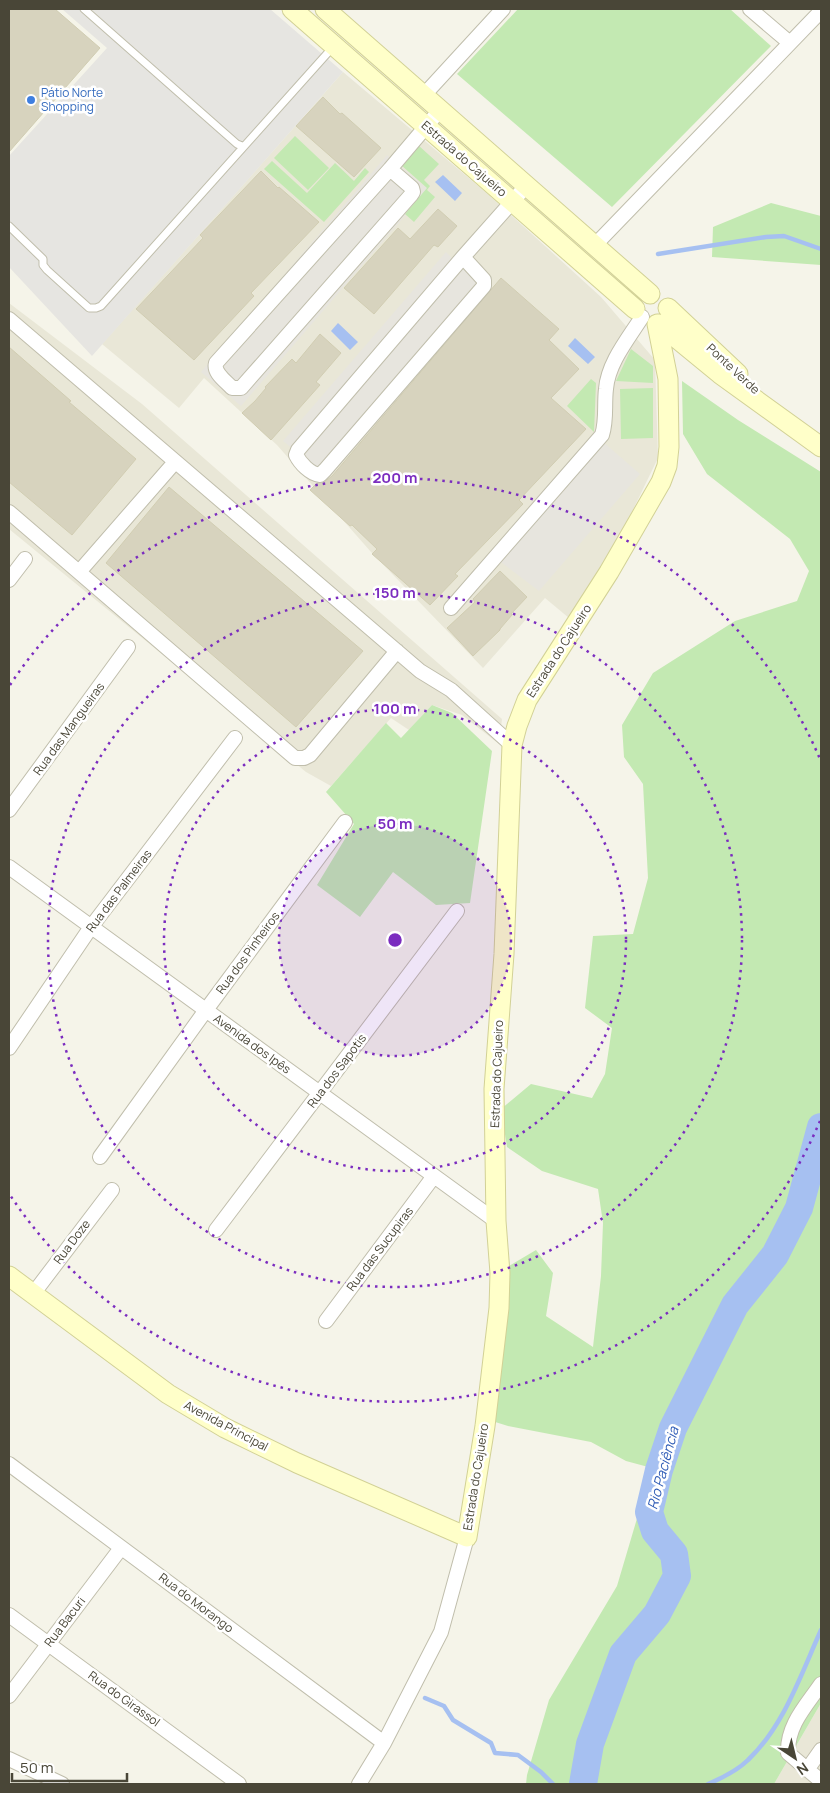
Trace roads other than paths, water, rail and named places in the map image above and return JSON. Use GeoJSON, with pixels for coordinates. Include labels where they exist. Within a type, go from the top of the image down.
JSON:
{"type":"FeatureCollection","features":[{"type":"Feature","properties":{"kind":"street","name":"Estrada do Cajueiro"},"geometry":{"type":"LineString","coordinates":[[292,9],[512,202],[651,317],[668,379],[669,447],[667,466],[661,482],[609,572],[527,700],[512,745],[504,954],[494,1089],[496,1221],[500,1273],[485,1426],[467,1537],[441,1632],[384,1743],[359,1784]]}},
{"type":"Feature","properties":{"kind":"street","name":"Estrada do Cajueiro"},"geometry":{"type":"LineString","coordinates":[[326,9],[650,294],[644,293],[636,298],[634,304],[651,317]]}},
{"type":"Feature","properties":{"kind":"street"},"geometry":{"type":"LineString","coordinates":[[424,95],[503,9]]}},
{"type":"Feature","properties":{"kind":"street"},"geometry":{"type":"LineString","coordinates":[[750,9],[790,44]]}},
{"type":"Feature","properties":{"kind":"street"},"geometry":{"type":"LineString","coordinates":[[595,245],[821,11]]}},
{"type":"Feature","properties":{"kind":"street"},"geometry":{"type":"LineString","coordinates":[[334,45],[348,30]]}},
{"type":"Feature","properties":{"kind":"street"},"geometry":{"type":"LineString","coordinates":[[390,169],[412,188],[411,195],[241,388],[232,388],[216,371],[216,363],[390,169],[440,110]]}},
{"type":"Feature","properties":{"kind":"street"},"geometry":{"type":"LineString","coordinates":[[463,257],[484,280],[484,286],[325,470],[320,475],[314,474],[299,461],[296,455],[298,450],[463,257],[527,185]]}},
{"type":"Feature","properties":{"kind":"street"},"geometry":{"type":"LineString","coordinates":[[451,608],[602,435],[606,425],[606,388],[609,373],[614,362],[651,317]]}},
{"type":"Feature","properties":{"kind":"street","name":"Ponte Verde"},"geometry":{"type":"LineString","coordinates":[[651,317],[821,447]]}},
{"type":"Feature","properties":{"kind":"street"},"geometry":{"type":"LineString","coordinates":[[9,319],[420,671],[451,690],[512,745]]}},
{"type":"Feature","properties":{"kind":"street"},"geometry":{"type":"LineString","coordinates":[[79,572],[175,462]]}},
{"type":"Feature","properties":{"kind":"street"},"geometry":{"type":"LineString","coordinates":[[9,512],[299,760],[310,754],[398,651]]}},
{"type":"Feature","properties":{"kind":"street"},"geometry":{"type":"LineString","coordinates":[[9,580],[25,559]]}},
{"type":"Feature","properties":{"kind":"street","name":"Rua das Mangueiras"},"geometry":{"type":"LineString","coordinates":[[9,810],[128,647]]}},
{"type":"Feature","properties":{"kind":"street","name":"Rua das Palmeiras"},"geometry":{"type":"LineString","coordinates":[[9,1048],[91,927],[235,738]]}},
{"type":"Feature","properties":{"kind":"street","name":"Rua dos Pinheiros"},"geometry":{"type":"LineString","coordinates":[[100,1157],[345,822]]}},
{"type":"Feature","properties":{"kind":"street","name":"Avenida dos Ipês"},"geometry":{"type":"LineString","coordinates":[[9,867],[496,1221]]}},
{"type":"Feature","properties":{"kind":"street","name":"Rua dos Sapotis"},"geometry":{"type":"LineString","coordinates":[[216,1230],[321,1094],[456,912]]}},
{"type":"Feature","properties":{"kind":"street","name":"Rua das Sucupiras"},"geometry":{"type":"LineString","coordinates":[[326,1321],[434,1176]]}},
{"type":"Feature","properties":{"kind":"street","name":"Rua Doze"},"geometry":{"type":"LineString","coordinates":[[33,1294],[112,1190]]}},
{"type":"Feature","properties":{"kind":"street","name":"Avenida Principal"},"geometry":{"type":"LineString","coordinates":[[9,1276],[168,1394],[225,1428],[297,1463],[467,1537]]}},
{"type":"Feature","properties":{"kind":"street","name":"Rua do Morango"},"geometry":{"type":"LineString","coordinates":[[9,1464],[384,1743]]}},
{"type":"Feature","properties":{"kind":"street","name":"Rua Bacuri"},"geometry":{"type":"LineString","coordinates":[[9,1696],[121,1548]]}},
{"type":"Feature","properties":{"kind":"street","name":"Rua do Girassol"},"geometry":{"type":"LineString","coordinates":[[9,1615],[240,1784]]}},
{"type":"Feature","properties":{"kind":"street"},"geometry":{"type":"LineString","coordinates":[[821,1684],[793,1724],[787,1739],[788,1753],[821,1781]]}},
{"type":"Feature","properties":{"kind":"street"},"geometry":{"type":"LineString","coordinates":[[807,1770],[821,1750]]}},
{"type":"Feature","properties":{"kind":"street"},"geometry":{"type":"LineString","coordinates":[[9,1759],[62,1784]]}},
{"type":"Feature","properties":{"kind":"lane"},"geometry":{"type":"LineString","coordinates":[[84,9],[237,144],[242,146]]}},
{"type":"Feature","properties":{"kind":"lane"},"geometry":{"type":"LineString","coordinates":[[9,226],[43,259],[43,265],[47,270],[89,308],[101,306],[232,161],[242,146],[248,144],[334,45]]}},
{"type":"Feature","properties":{"kind":"water"},"geometry":{"type":"Polygon","coordinates":[[[443,175],[462,193],[455,201],[435,182],[443,175]]]}},
{"type":"Feature","properties":{"kind":"water"},"geometry":{"type":"Polygon","coordinates":[[[338,323],[358,342],[350,350],[331,331],[338,323]]]}},
{"type":"Feature","properties":{"kind":"water"},"geometry":{"type":"Polygon","coordinates":[[[575,338],[595,357],[588,364],[568,346],[575,338]]]}},
{"type":"Feature","properties":{"kind":"waterway"},"geometry":{"type":"LineString","coordinates":[[658,254],[766,237],[784,236],[821,249]]}},
{"type":"Feature","properties":{"kind":"waterway","name":"Rio Paciência"},"geometry":{"type":"LineString","coordinates":[[583,1784],[590,1744],[623,1654],[657,1614],[677,1576],[674,1554],[655,1531],[649,1512],[659,1470],[673,1428],[735,1305],[775,1255],[799,1208],[821,1127]]}},
{"type":"Feature","properties":{"kind":"waterway"},"geometry":{"type":"LineString","coordinates":[[708,1784],[744,1764],[772,1732],[799,1682],[821,1630]]}},
{"type":"Feature","properties":{"kind":"waterway"},"geometry":{"type":"LineString","coordinates":[[425,1698],[444,1706],[453,1720],[491,1743],[495,1753],[518,1755],[541,1772],[553,1784]]}},
{"type":"Feature","properties":{"kind":"place","name":"Pátio Norte Shopping"},"geometry":{"type":"Point","coordinates":[31,100]}}]}
